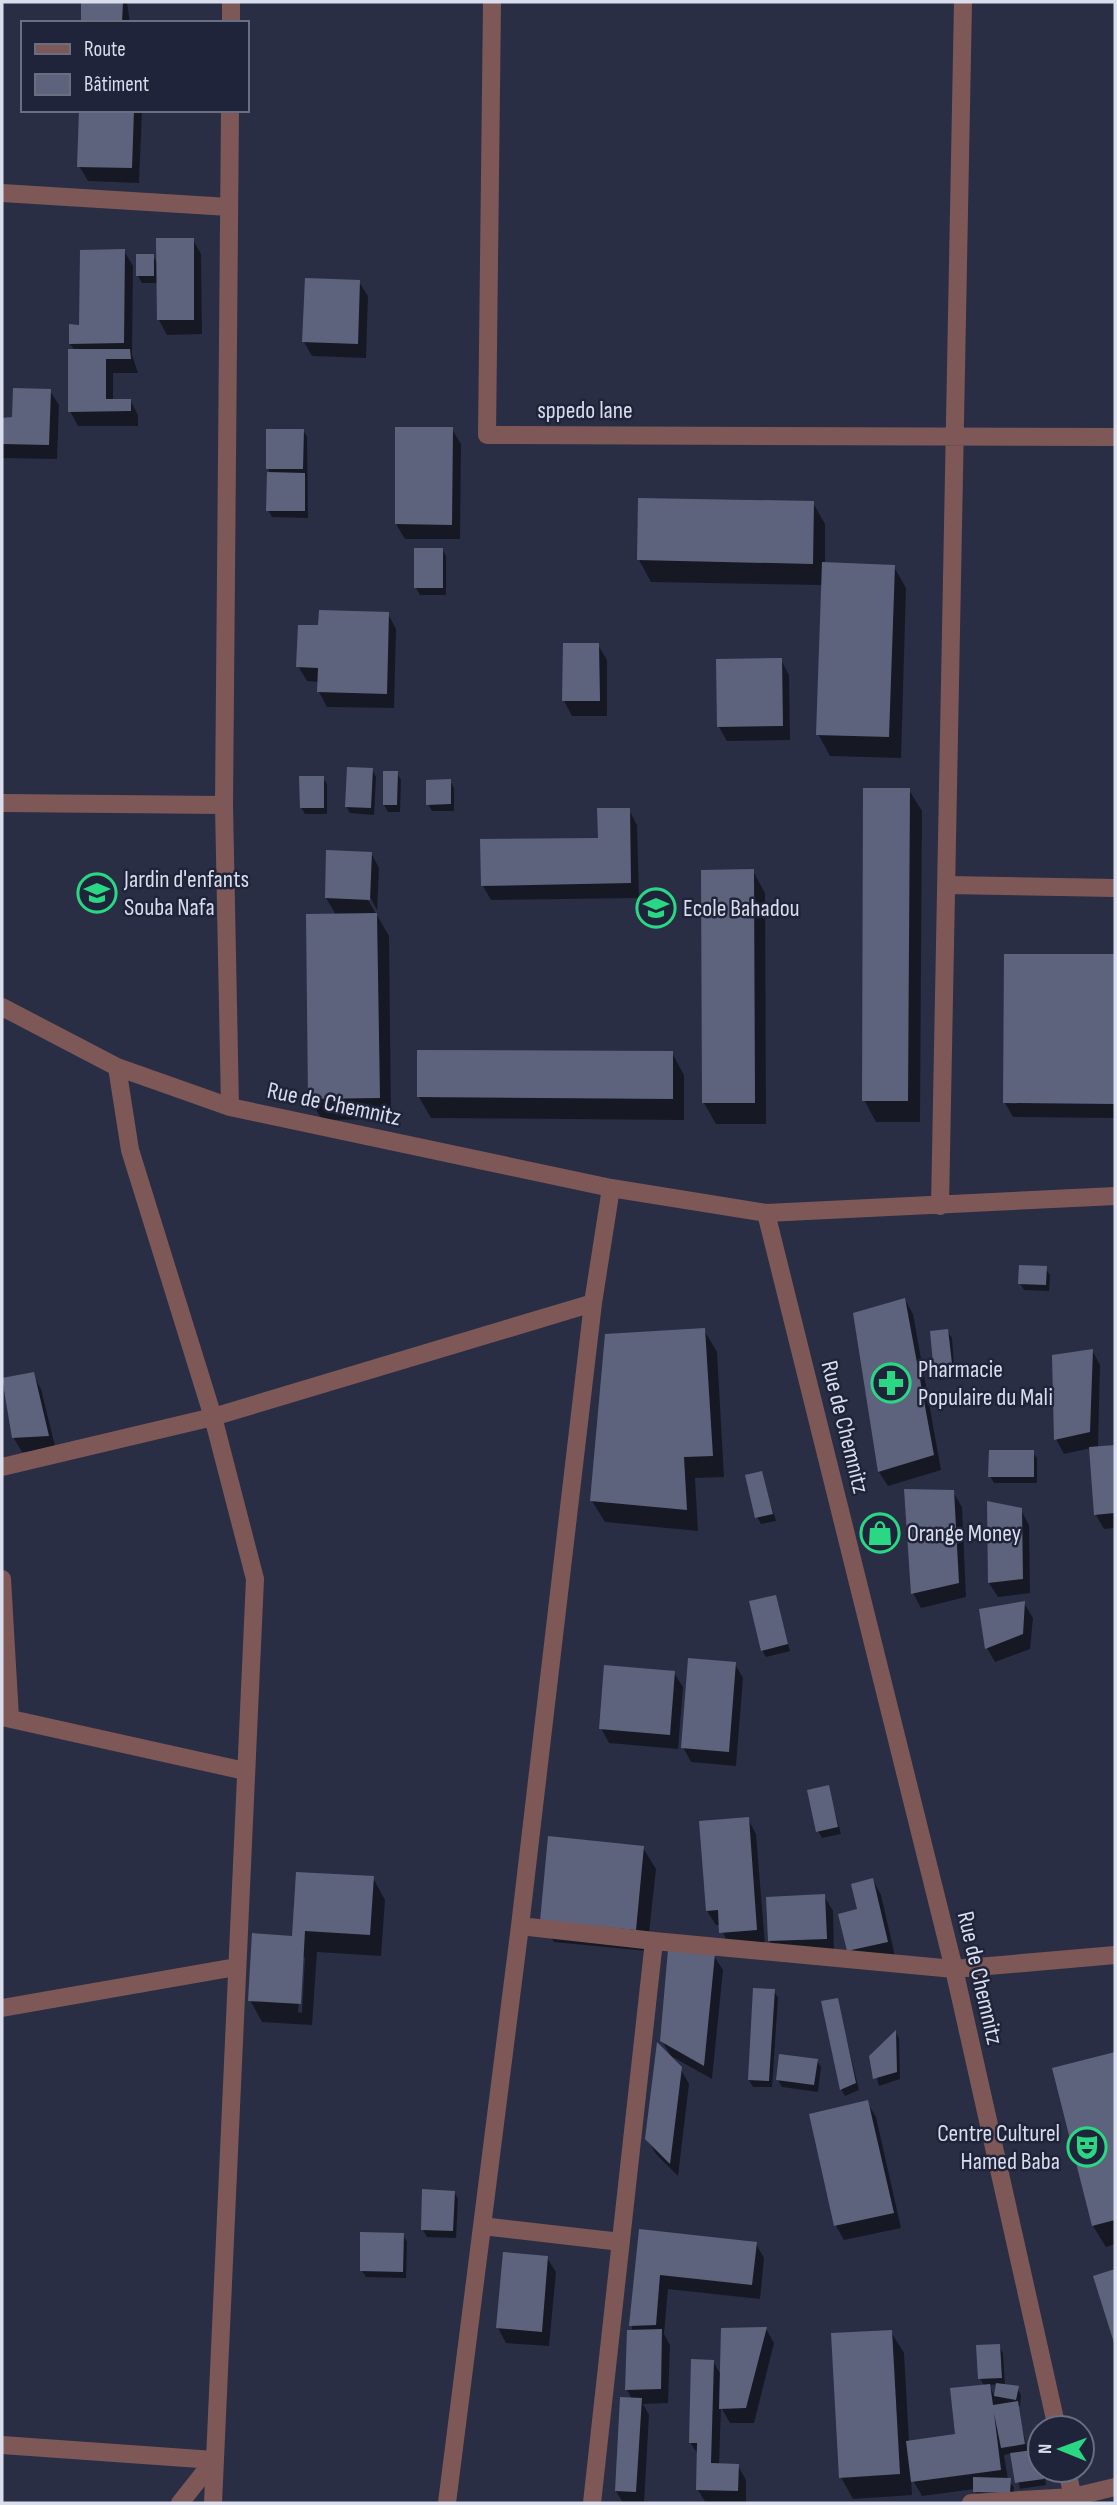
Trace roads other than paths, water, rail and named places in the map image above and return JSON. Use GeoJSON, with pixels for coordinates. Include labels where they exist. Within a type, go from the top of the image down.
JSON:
{"type":"FeatureCollection","features":[{"type":"Feature","properties":{"kind":"street"},"geometry":{"type":"LineString","coordinates":[[231,2],[231,21]]}},
{"type":"Feature","properties":{"kind":"street","name":"sppedo lane"},"geometry":{"type":"LineString","coordinates":[[492,2],[488,435],[1115,438]]}},
{"type":"Feature","properties":{"kind":"street"},"geometry":{"type":"LineString","coordinates":[[940,1206],[963,2]]}},
{"type":"Feature","properties":{"kind":"street"},"geometry":{"type":"LineString","coordinates":[[230,112],[224,805],[230,1107]]}},
{"type":"Feature","properties":{"kind":"street"},"geometry":{"type":"LineString","coordinates":[[2,193],[229,207]]}},
{"type":"Feature","properties":{"kind":"street"},"geometry":{"type":"LineString","coordinates":[[2,803],[224,805]]}},
{"type":"Feature","properties":{"kind":"street"},"geometry":{"type":"LineString","coordinates":[[946,886],[1115,888]]}},
{"type":"Feature","properties":{"kind":"street","name":"Rue de Chemnitz"},"geometry":{"type":"LineString","coordinates":[[2,1007],[117,1067],[230,1107],[611,1188],[766,1213],[954,1969],[1054,2414]]}},
{"type":"Feature","properties":{"kind":"street"},"geometry":{"type":"LineString","coordinates":[[117,1067],[130,1150],[213,1417],[255,1579],[213,2503]]}},
{"type":"Feature","properties":{"kind":"street"},"geometry":{"type":"LineString","coordinates":[[447,2503],[520,1926],[593,1303],[611,1188]]}},
{"type":"Feature","properties":{"kind":"street"},"geometry":{"type":"LineString","coordinates":[[766,1213],[1115,1196]]}},
{"type":"Feature","properties":{"kind":"street"},"geometry":{"type":"LineString","coordinates":[[2,1467],[213,1417],[593,1303]]}},
{"type":"Feature","properties":{"kind":"street"},"geometry":{"type":"LineString","coordinates":[[2,1579],[6,1717],[245,1771]]}},
{"type":"Feature","properties":{"kind":"street"},"geometry":{"type":"LineString","coordinates":[[520,1926],[954,1969],[1115,1955]]}},
{"type":"Feature","properties":{"kind":"street"},"geometry":{"type":"LineString","coordinates":[[592,2503],[654,1941]]}},
{"type":"Feature","properties":{"kind":"street"},"geometry":{"type":"LineString","coordinates":[[2,2008],[236,1968]]}},
{"type":"Feature","properties":{"kind":"street"},"geometry":{"type":"LineString","coordinates":[[481,2226],[621,2242]]}},
{"type":"Feature","properties":{"kind":"street"},"geometry":{"type":"LineString","coordinates":[[2,2445],[214,2460]]}},
{"type":"Feature","properties":{"kind":"street"},"geometry":{"type":"LineString","coordinates":[[180,2503],[214,2460]]}},
{"type":"Feature","properties":{"kind":"street"},"geometry":{"type":"LineString","coordinates":[[971,2503],[1074,2500],[1115,2487]]}},
{"type":"Feature","properties":{"kind":"place","name":"Jardin d'enfants Souba Nafa"},"geometry":{"type":"Point","coordinates":[97,893]}},
{"type":"Feature","properties":{"kind":"place","name":"Ecole Bahadou"},"geometry":{"type":"Point","coordinates":[656,908]}},
{"type":"Feature","properties":{"kind":"place","name":"Pharmacie Populaire du Mali"},"geometry":{"type":"Point","coordinates":[891,1383]}},
{"type":"Feature","properties":{"kind":"place","name":"Orange Money"},"geometry":{"type":"Point","coordinates":[880,1533]}},
{"type":"Feature","properties":{"kind":"place","name":"Centre Culturel Hamed Baba"},"geometry":{"type":"Point","coordinates":[1087,2147]}}]}
